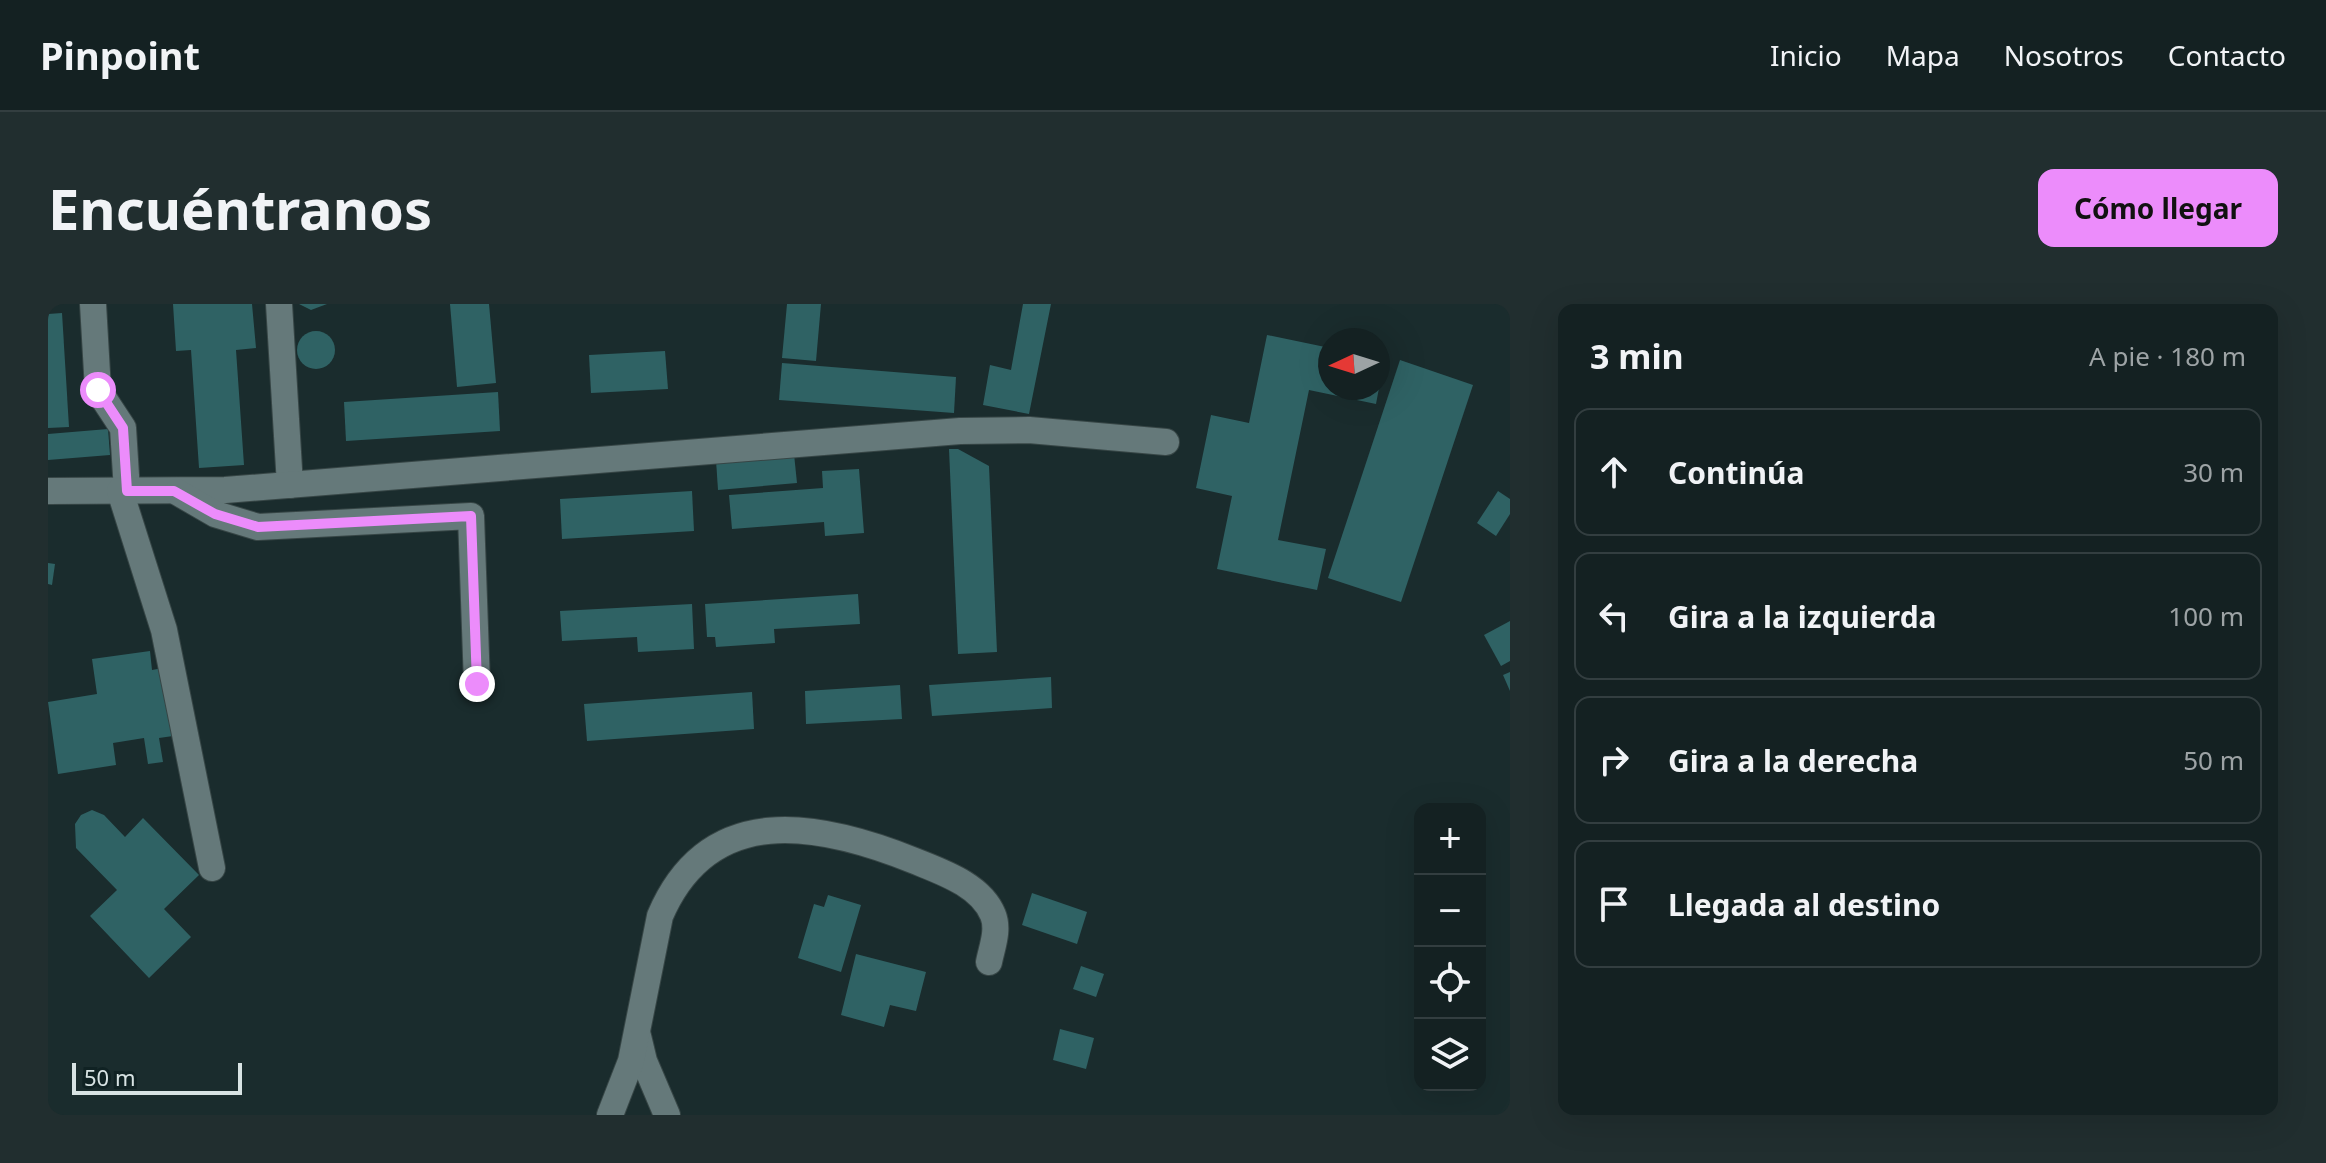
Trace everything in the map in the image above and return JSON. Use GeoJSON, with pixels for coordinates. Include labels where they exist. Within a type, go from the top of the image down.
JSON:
{"type":"FeatureCollection","features":[{"type":"Feature","properties":{"kind":"street"},"geometry":{"type":"LineString","coordinates":[[93,304],[98,390],[123,428],[124,491],[164,630],[212,868]]}},
{"type":"Feature","properties":{"kind":"street"},"geometry":{"type":"LineString","coordinates":[[279,304],[290,485]]}},
{"type":"Feature","properties":{"kind":"street"},"geometry":{"type":"LineString","coordinates":[[48,491],[174,491],[290,485],[960,431],[1061,432],[1166,442]]}},
{"type":"Feature","properties":{"kind":"street"},"geometry":{"type":"LineString","coordinates":[[174,491],[215,514],[258,527],[471,516],[477,684]]}},
{"type":"Feature","properties":{"kind":"street"},"geometry":{"type":"LineString","coordinates":[[610,1115],[631,1061],[660,916],[669,894],[684,871],[705,853],[754,832],[811,830],[842,836],[882,848],[966,885],[982,898],[994,915],[996,933],[989,962]]}},
{"type":"Feature","properties":{"kind":"street"},"geometry":{"type":"LineString","coordinates":[[637,1033],[644,1061],[667,1115]]}},
{"type":"Feature","properties":{"kind":"building"},"geometry":{"type":"Polygon","coordinates":[[[173,304],[252,304],[256,348],[236,350],[244,465],[199,468],[191,350],[176,351],[173,304]]]}},
{"type":"Feature","properties":{"kind":"building"},"geometry":{"type":"Polygon","coordinates":[[[299,304],[327,304],[311,310],[299,304]]]}},
{"type":"Feature","properties":{"kind":"building"},"geometry":{"type":"Polygon","coordinates":[[[450,304],[489,304],[496,383],[457,387],[450,304]]]}},
{"type":"Feature","properties":{"kind":"building"},"geometry":{"type":"Polygon","coordinates":[[[787,304],[821,304],[816,361],[782,358],[787,304]]]}},
{"type":"Feature","properties":{"kind":"building"},"geometry":{"type":"Polygon","coordinates":[[[1023,304],[1051,304],[1029,414],[983,405],[990,365],[1011,370],[1023,304]]]}},
{"type":"Feature","properties":{"kind":"building"},"geometry":{"type":"Polygon","coordinates":[[[62,313],[69,427],[48,428],[48,314],[62,313]]]}},
{"type":"Feature","properties":{"kind":"building"},"geometry":{"type":"Polygon","coordinates":[[[316,331],[329,337],[335,350],[329,363],[316,369],[303,363],[297,350],[303,337],[316,331]]]}},
{"type":"Feature","properties":{"kind":"building"},"geometry":{"type":"Polygon","coordinates":[[[1267,335],[1318,346],[1318,392],[1309,390],[1278,540],[1326,549],[1317,590],[1217,569],[1232,496],[1196,488],[1211,415],[1249,423],[1267,335]]]}},
{"type":"Feature","properties":{"kind":"building"},"geometry":{"type":"Polygon","coordinates":[[[665,351],[668,389],[591,393],[589,355],[665,351]]]}},
{"type":"Feature","properties":{"kind":"building"},"geometry":{"type":"Polygon","coordinates":[[[1400,360],[1473,385],[1401,602],[1328,578],[1387,400],[1390,400],[1400,360]]]}},
{"type":"Feature","properties":{"kind":"building"},"geometry":{"type":"Polygon","coordinates":[[[782,363],[956,377],[954,413],[779,400],[782,363]]]}},
{"type":"Feature","properties":{"kind":"building"},"geometry":{"type":"Polygon","coordinates":[[[498,392],[500,431],[346,441],[344,402],[498,392]]]}},
{"type":"Feature","properties":{"kind":"building"},"geometry":{"type":"Polygon","coordinates":[[[108,429],[110,455],[48,460],[48,434],[108,429]]]}},
{"type":"Feature","properties":{"kind":"building"},"geometry":{"type":"Polygon","coordinates":[[[949,449],[958,449],[989,466],[997,652],[958,654],[949,449]]]}},
{"type":"Feature","properties":{"kind":"building"},"geometry":{"type":"Polygon","coordinates":[[[794,454],[797,483],[718,490],[716,460],[794,454]]]}},
{"type":"Feature","properties":{"kind":"building"},"geometry":{"type":"Polygon","coordinates":[[[859,469],[864,533],[825,536],[824,522],[732,529],[729,495],[823,488],[822,471],[859,469]]]}},
{"type":"Feature","properties":{"kind":"building"},"geometry":{"type":"Polygon","coordinates":[[[692,491],[694,531],[562,539],[560,499],[692,491]]]}},
{"type":"Feature","properties":{"kind":"building"},"geometry":{"type":"Polygon","coordinates":[[[1498,491],[1510,499],[1510,514],[1496,536],[1477,523],[1498,491]]]}},
{"type":"Feature","properties":{"kind":"building"},"geometry":{"type":"Polygon","coordinates":[[[48,563],[55,564],[52,585],[48,584],[48,563]]]}},
{"type":"Feature","properties":{"kind":"building"},"geometry":{"type":"Polygon","coordinates":[[[858,594],[860,624],[774,629],[775,643],[716,647],[715,637],[707,637],[705,604],[858,594]]]}},
{"type":"Feature","properties":{"kind":"building"},"geometry":{"type":"Polygon","coordinates":[[[692,604],[694,649],[638,652],[637,637],[562,641],[560,611],[692,604]]]}},
{"type":"Feature","properties":{"kind":"building"},"geometry":{"type":"Polygon","coordinates":[[[1510,621],[1510,661],[1501,666],[1484,635],[1510,621]]]}},
{"type":"Feature","properties":{"kind":"building"},"geometry":{"type":"Polygon","coordinates":[[[150,651],[152,670],[163,668],[173,736],[159,738],[163,762],[148,764],[144,738],[113,743],[116,765],[58,774],[48,702],[97,694],[92,659],[150,651]]]}},
{"type":"Feature","properties":{"kind":"building"},"geometry":{"type":"Polygon","coordinates":[[[1510,672],[1510,691],[1503,675],[1510,672]]]}},
{"type":"Feature","properties":{"kind":"building"},"geometry":{"type":"Polygon","coordinates":[[[1051,677],[1052,708],[932,716],[929,685],[1051,677]]]}},
{"type":"Feature","properties":{"kind":"building"},"geometry":{"type":"Polygon","coordinates":[[[900,685],[902,719],[806,724],[805,691],[900,685]]]}},
{"type":"Feature","properties":{"kind":"building"},"geometry":{"type":"Polygon","coordinates":[[[752,692],[754,729],[587,741],[584,704],[752,692]]]}},
{"type":"Feature","properties":{"kind":"building"},"geometry":{"type":"Polygon","coordinates":[[[92,810],[104,815],[125,837],[143,818],[199,875],[164,909],[191,937],[149,978],[90,916],[117,890],[76,848],[75,824],[81,815],[92,810]]]}},
{"type":"Feature","properties":{"kind":"building"},"geometry":{"type":"Polygon","coordinates":[[[1032,893],[1087,912],[1077,944],[1022,925],[1032,893]]]}},
{"type":"Feature","properties":{"kind":"building"},"geometry":{"type":"Polygon","coordinates":[[[828,895],[861,905],[841,972],[798,958],[814,904],[824,907],[828,895]]]}},
{"type":"Feature","properties":{"kind":"building"},"geometry":{"type":"Polygon","coordinates":[[[856,954],[926,972],[916,1011],[890,1005],[884,1027],[841,1015],[856,954]]]}},
{"type":"Feature","properties":{"kind":"building"},"geometry":{"type":"Polygon","coordinates":[[[1081,966],[1104,974],[1096,997],[1073,989],[1081,966]]]}},
{"type":"Feature","properties":{"kind":"building"},"geometry":{"type":"Polygon","coordinates":[[[1060,1029],[1094,1038],[1086,1069],[1053,1060],[1060,1029]]]}},
{"type":"Feature","properties":{"kind":"route"},"geometry":{"type":"LineString","coordinates":[[98,390],[123,428],[127,491],[174,491],[215,514],[258,527],[471,516],[477,684]]}}]}
